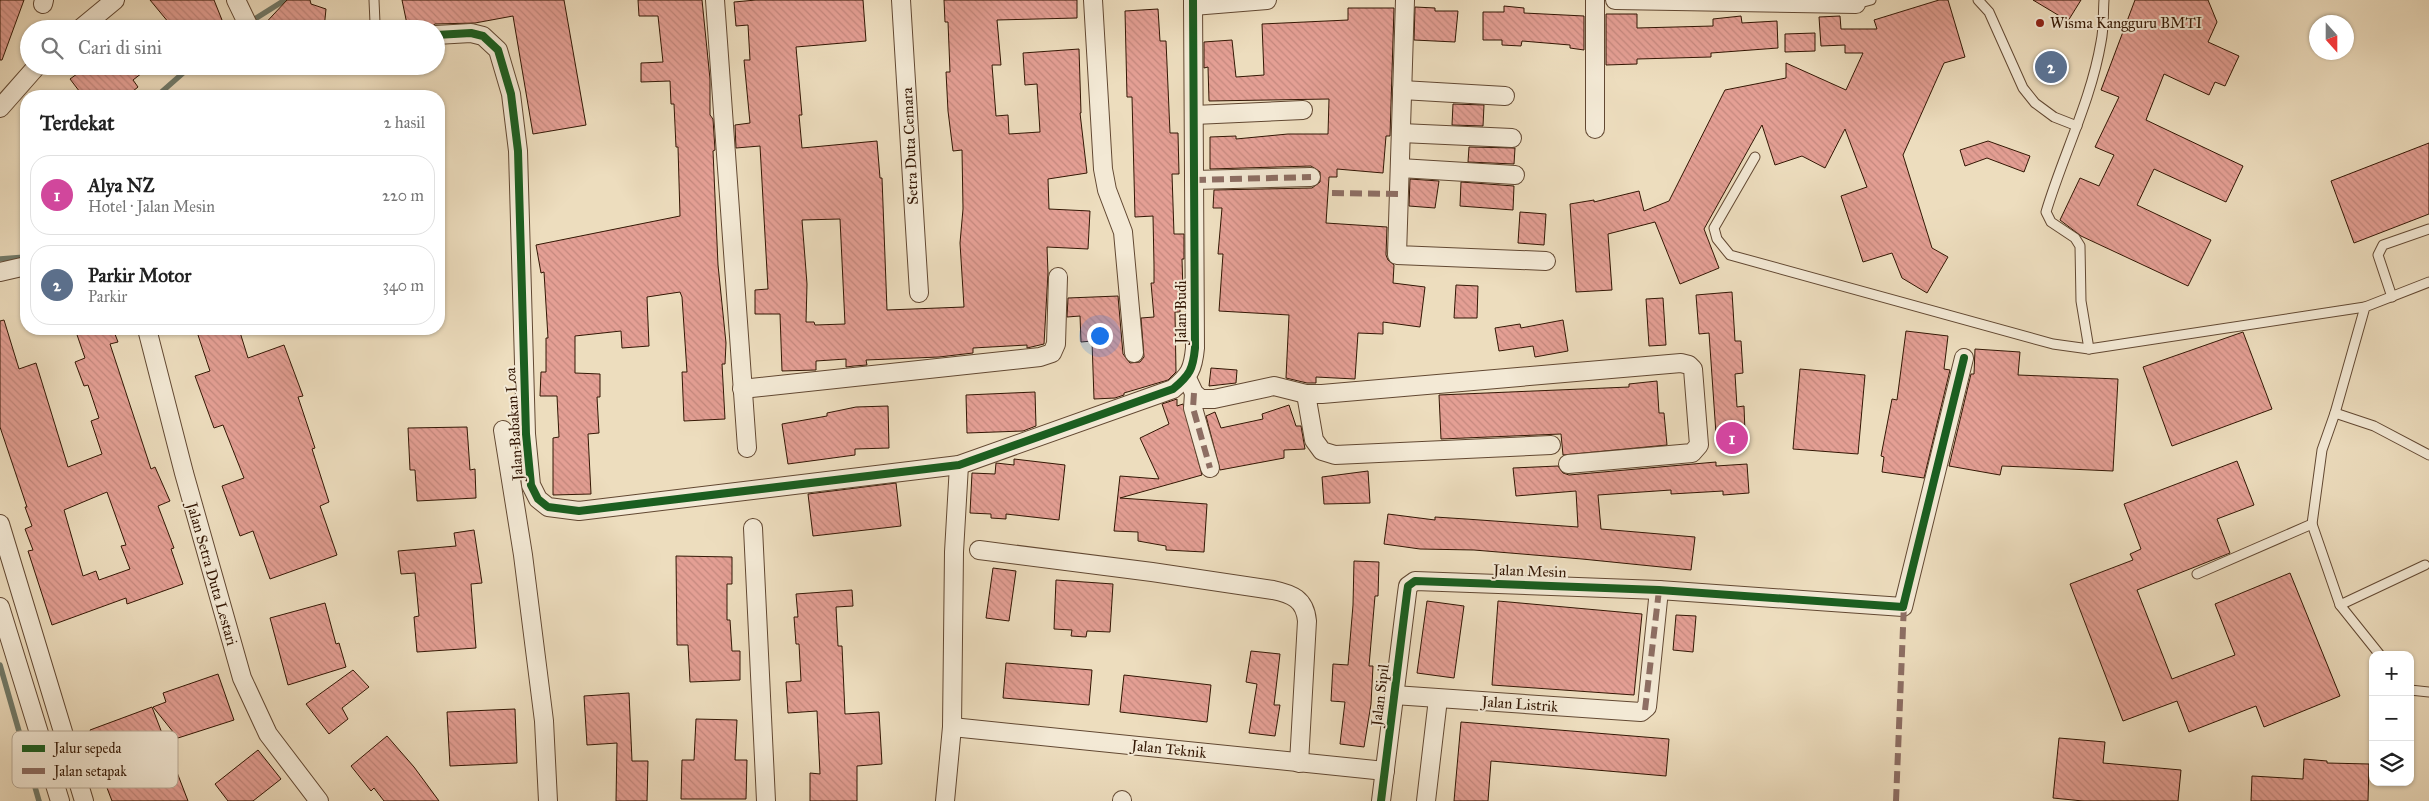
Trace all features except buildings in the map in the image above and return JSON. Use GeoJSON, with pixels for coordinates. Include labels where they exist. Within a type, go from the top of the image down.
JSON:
{"type":"FeatureCollection","features":[{"type":"Feature","properties":{"kind":"street"},"geometry":{"type":"LineString","coordinates":[[91,20],[115,0]]}},
{"type":"Feature","properties":{"kind":"street"},"geometry":{"type":"LineString","coordinates":[[236,0],[246,20]]}},
{"type":"Feature","properties":{"kind":"street"},"geometry":{"type":"LineString","coordinates":[[715,0],[747,448]]}},
{"type":"Feature","properties":{"kind":"street","name":"Setra Duta Cemara"},"geometry":{"type":"LineString","coordinates":[[901,0],[919,293]]}},
{"type":"Feature","properties":{"kind":"street"},"geometry":{"type":"LineString","coordinates":[[1093,0],[1103,169],[1107,190],[1123,232],[1134,353]]}},
{"type":"Feature","properties":{"kind":"street"},"geometry":{"type":"LineString","coordinates":[[1193,3],[1267,0]]}},
{"type":"Feature","properties":{"kind":"street"},"geometry":{"type":"LineString","coordinates":[[1405,0],[1397,255],[1546,261]]}},
{"type":"Feature","properties":{"kind":"street"},"geometry":{"type":"LineString","coordinates":[[1595,0],[1595,129]]}},
{"type":"Feature","properties":{"kind":"street"},"geometry":{"type":"LineString","coordinates":[[1615,0],[1861,1]]}},
{"type":"Feature","properties":{"kind":"street","name":"Jalan Budi"},"geometry":{"type":"LineString","coordinates":[[1191,385],[1195,348],[1193,3]]}},
{"type":"Feature","properties":{"kind":"street","name":"Jalan Babakan Loa"},"geometry":{"type":"LineString","coordinates":[[445,34],[471,33],[483,36],[492,43],[498,50],[511,94],[518,151],[526,434],[531,484],[538,499],[548,507],[579,511],[959,464]]}},
{"type":"Feature","properties":{"kind":"street"},"geometry":{"type":"LineString","coordinates":[[0,108],[29,75]]}},
{"type":"Feature","properties":{"kind":"street"},"geometry":{"type":"LineString","coordinates":[[1402,90],[1505,96]]}},
{"type":"Feature","properties":{"kind":"street"},"geometry":{"type":"LineString","coordinates":[[1194,115],[1303,110]]}},
{"type":"Feature","properties":{"kind":"street"},"geometry":{"type":"LineString","coordinates":[[1401,133],[1512,138]]}},
{"type":"Feature","properties":{"kind":"street"},"geometry":{"type":"LineString","coordinates":[[1400,168],[1515,175]]}},
{"type":"Feature","properties":{"kind":"street"},"geometry":{"type":"LineString","coordinates":[[1194,180],[1311,177]]}},
{"type":"Feature","properties":{"kind":"street"},"geometry":{"type":"LineString","coordinates":[[0,272],[20,267]]}},
{"type":"Feature","properties":{"kind":"street"},"geometry":{"type":"LineString","coordinates":[[742,388],[1052,353],[1056,344],[1058,277]]}},
{"type":"Feature","properties":{"kind":"street","name":"Jalan Setra Duta Lestari"},"geometry":{"type":"LineString","coordinates":[[149,335],[184,473],[242,678],[268,734],[319,801]]}},
{"type":"Feature","properties":{"kind":"street"},"geometry":{"type":"LineString","coordinates":[[1658,590],[1903,607],[1964,358]]}},
{"type":"Feature","properties":{"kind":"street"},"geometry":{"type":"LineString","coordinates":[[1191,385],[1201,399],[1214,399],[1274,386],[1306,394],[1681,363],[1689,365],[1693,369],[1699,445],[1692,453],[1568,464]]}},
{"type":"Feature","properties":{"kind":"street"},"geometry":{"type":"LineString","coordinates":[[945,801],[952,727],[954,552],[959,464],[1174,389],[1191,385]]}},
{"type":"Feature","properties":{"kind":"street"},"geometry":{"type":"LineString","coordinates":[[1191,385],[1194,408],[1210,468]]}},
{"type":"Feature","properties":{"kind":"street"},"geometry":{"type":"LineString","coordinates":[[1306,394],[1314,440],[1322,452],[1335,455],[1551,445]]}},
{"type":"Feature","properties":{"kind":"street"},"geometry":{"type":"LineString","coordinates":[[503,430],[523,555],[544,721],[548,801]]}},
{"type":"Feature","properties":{"kind":"street"},"geometry":{"type":"LineString","coordinates":[[0,524],[63,731]]}},
{"type":"Feature","properties":{"kind":"street"},"geometry":{"type":"LineString","coordinates":[[753,528],[766,801]]}},
{"type":"Feature","properties":{"kind":"street"},"geometry":{"type":"LineString","coordinates":[[979,550],[1152,572],[1290,594],[1299,600],[1306,612],[1307,620],[1299,762]]}},
{"type":"Feature","properties":{"kind":"street","name":"Jalan Mesin"},"geometry":{"type":"LineString","coordinates":[[1407,593],[1408,586],[1415,581],[1658,590]]}},
{"type":"Feature","properties":{"kind":"street","name":"Jalan Listrik"},"geometry":{"type":"LineString","coordinates":[[1394,695],[1637,712],[1645,710],[1658,590]]}},
{"type":"Feature","properties":{"kind":"street","name":"Jalan Sipil"},"geometry":{"type":"LineString","coordinates":[[1381,801],[1407,593]]}},
{"type":"Feature","properties":{"kind":"street"},"geometry":{"type":"LineString","coordinates":[[0,607],[38,731]]}},
{"type":"Feature","properties":{"kind":"street"},"geometry":{"type":"LineString","coordinates":[[1426,801],[1438,699]]}},
{"type":"Feature","properties":{"kind":"street","name":"Jalan Teknik"},"geometry":{"type":"LineString","coordinates":[[952,727],[1385,771]]}},
{"type":"Feature","properties":{"kind":"street"},"geometry":{"type":"LineString","coordinates":[[56,788],[60,801]]}},
{"type":"Feature","properties":{"kind":"street"},"geometry":{"type":"LineString","coordinates":[[80,788],[84,801]]}},
{"type":"Feature","properties":{"kind":"lane"},"geometry":{"type":"LineString","coordinates":[[374,0],[375,20]]}},
{"type":"Feature","properties":{"kind":"lane"},"geometry":{"type":"LineString","coordinates":[[1978,0],[1989,12],[2023,88],[2035,103],[2054,117],[2077,126]]}},
{"type":"Feature","properties":{"kind":"lane"},"geometry":{"type":"LineString","coordinates":[[2088,349],[2081,301],[2080,246],[2075,238],[2051,222],[2046,212],[2056,179],[2092,82],[2102,40],[2104,0]]}},
{"type":"Feature","properties":{"kind":"lane"},"geometry":{"type":"LineString","coordinates":[[1755,157],[1714,228],[1719,244],[1730,255],[2053,344],[2088,349],[2365,307],[2429,282]]}},
{"type":"Feature","properties":{"kind":"lane"},"geometry":{"type":"LineString","coordinates":[[2392,297],[2378,256],[2383,245],[2429,229]]}},
{"type":"Feature","properties":{"kind":"lane"},"geometry":{"type":"LineString","coordinates":[[2365,307],[2335,413],[2322,450],[2312,524],[2340,605],[2377,651]]}},
{"type":"Feature","properties":{"kind":"lane"},"geometry":{"type":"LineString","coordinates":[[2335,413],[2374,426],[2429,455]]}},
{"type":"Feature","properties":{"kind":"lane"},"geometry":{"type":"LineString","coordinates":[[2197,574],[2312,524]]}},
{"type":"Feature","properties":{"kind":"lane"},"geometry":{"type":"LineString","coordinates":[[2340,605],[2425,565]]}},
{"type":"Feature","properties":{"kind":"lane"},"geometry":{"type":"LineString","coordinates":[[2414,690],[2429,692]]}},
{"type":"Feature","properties":{"kind":"waterway"},"geometry":{"type":"LineString","coordinates":[[253,20],[285,0]]}},
{"type":"Feature","properties":{"kind":"waterway"},"geometry":{"type":"LineString","coordinates":[[164,90],[181,75]]}},
{"type":"Feature","properties":{"kind":"waterway"},"geometry":{"type":"LineString","coordinates":[[0,259],[20,257]]}},
{"type":"Feature","properties":{"kind":"waterway"},"geometry":{"type":"LineString","coordinates":[[0,665],[19,731]]}},
{"type":"Feature","properties":{"kind":"waterway"},"geometry":{"type":"LineString","coordinates":[[35,788],[39,801]]}},
{"type":"Feature","properties":{"kind":"marked path"},"geometry":{"type":"LineString","coordinates":[[1194,180],[1311,177]]}},
{"type":"Feature","properties":{"kind":"marked path"},"geometry":{"type":"LineString","coordinates":[[1332,193],[1399,194]]}},
{"type":"Feature","properties":{"kind":"marked path"},"geometry":{"type":"LineString","coordinates":[[1194,393],[1193,408],[1210,468]]}},
{"type":"Feature","properties":{"kind":"marked path"},"geometry":{"type":"LineString","coordinates":[[1645,710],[1659,590]]}},
{"type":"Feature","properties":{"kind":"marked path"},"geometry":{"type":"LineString","coordinates":[[1896,801],[1904,603]]}},
{"type":"Feature","properties":{"kind":"cycle path"},"geometry":{"type":"LineString","coordinates":[[445,34],[471,33],[483,36],[498,50],[511,94],[518,151],[526,434],[531,485],[538,499],[548,507],[579,511],[959,465],[1173,389],[1190,371],[1195,348],[1193,0]]}},
{"type":"Feature","properties":{"kind":"cycle path"},"geometry":{"type":"LineString","coordinates":[[1381,801],[1408,586],[1415,581],[1659,590],[1903,607],[1964,358]]}},
{"type":"Feature","properties":{"kind":"place","name":"Wisma Kangguru BMTI"},"geometry":{"type":"Point","coordinates":[2040,23]}},
{"type":"Feature","properties":{"kind":"place","name":"Parkir Motor"},"geometry":{"type":"Point","coordinates":[2051,67]}},
{"type":"Feature","properties":{"kind":"place","name":"Alya NZ"},"geometry":{"type":"Point","coordinates":[1732,438]}}]}
